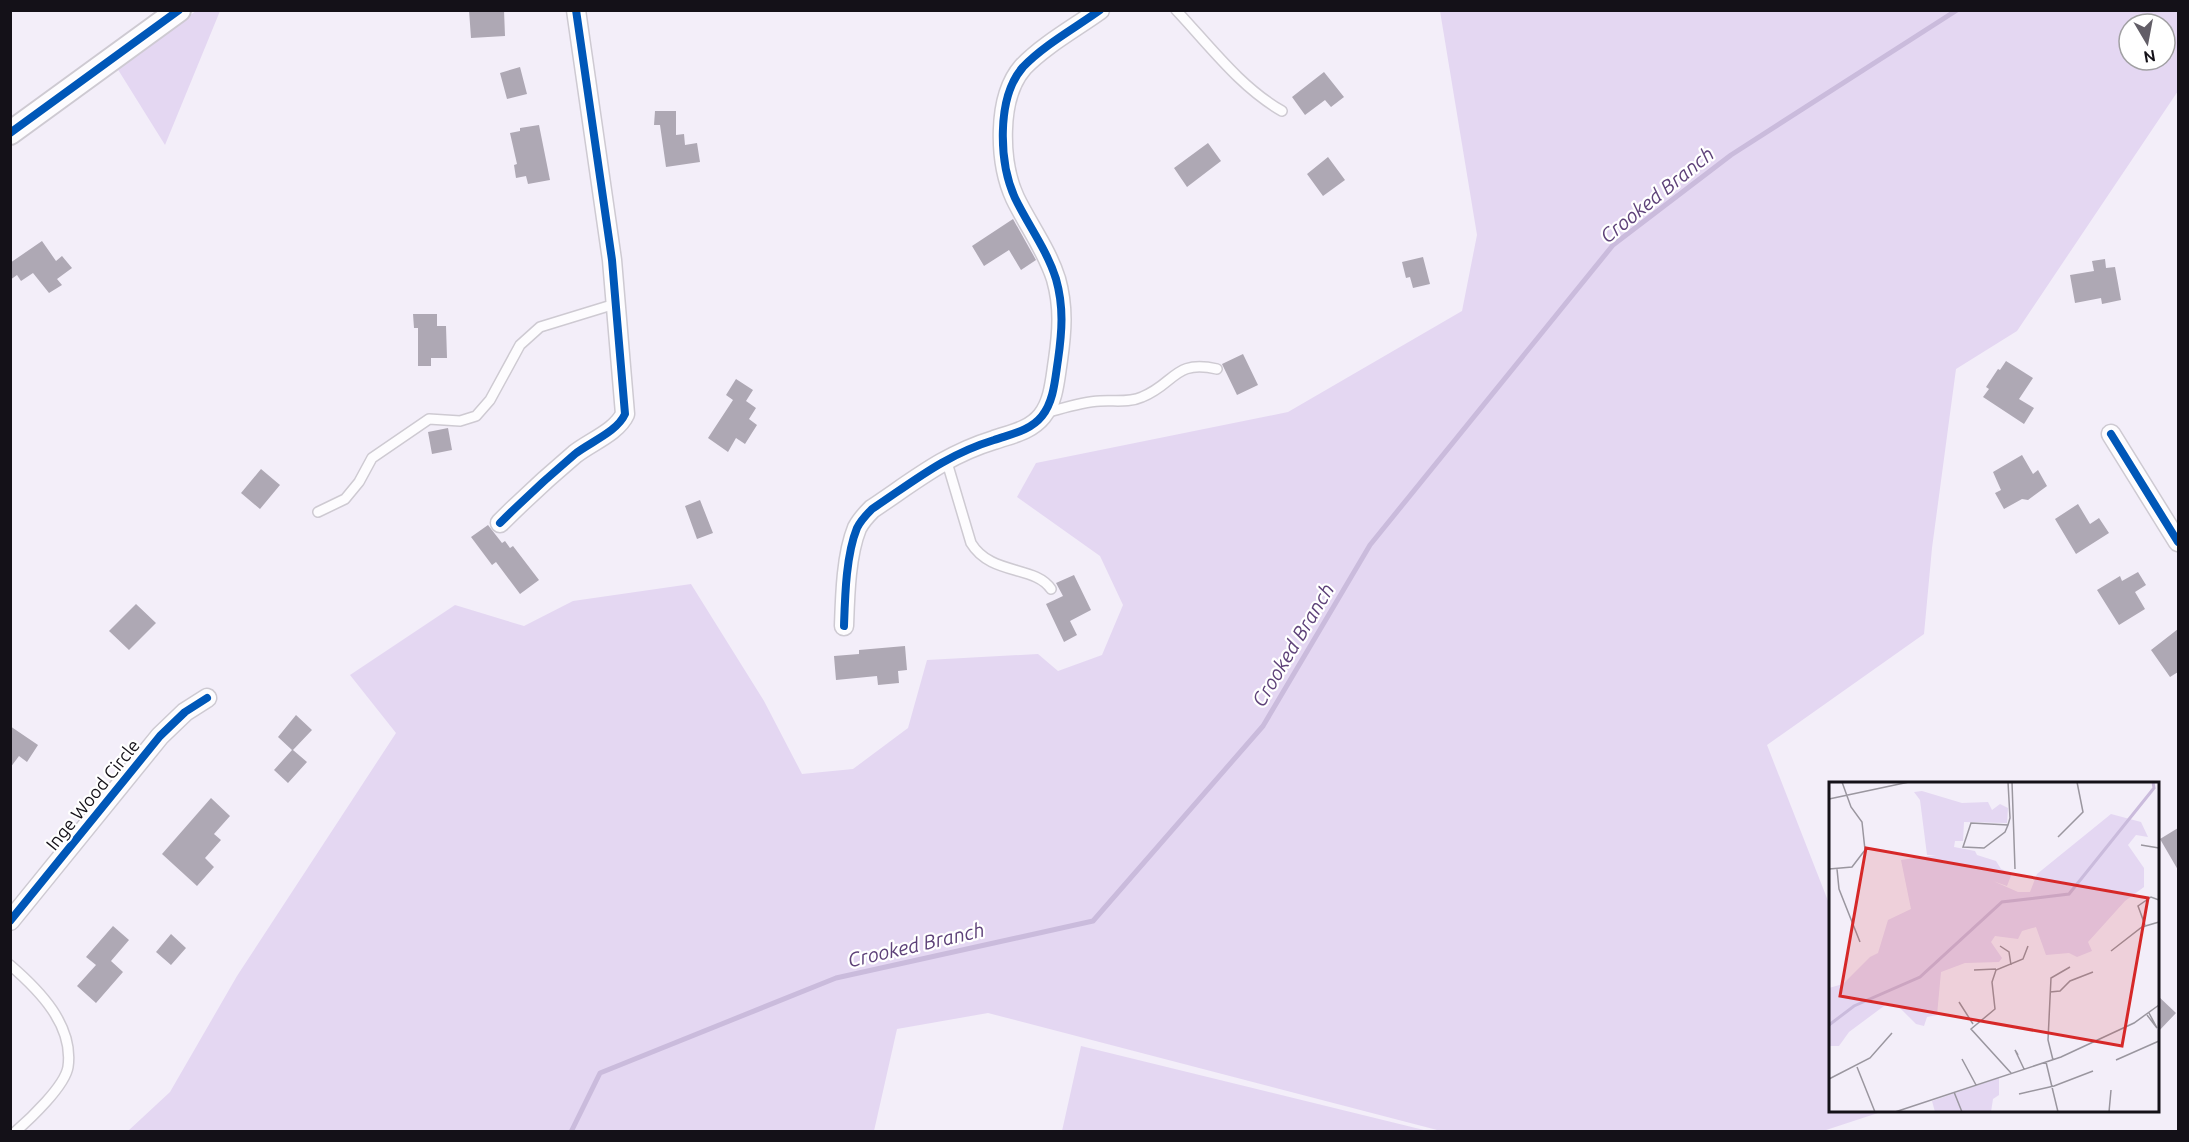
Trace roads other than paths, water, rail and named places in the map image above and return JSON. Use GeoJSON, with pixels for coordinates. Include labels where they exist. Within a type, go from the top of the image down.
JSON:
{"type":"FeatureCollection","features":[{"type":"Feature","properties":{"kind":"street"},"geometry":{"type":"LineString","coordinates":[[10,134],[179,10]]}},
{"type":"Feature","properties":{"kind":"street"},"geometry":{"type":"LineString","coordinates":[[500,524],[575,454],[622,422],[625,414],[612,260],[576,10]]}},
{"type":"Feature","properties":{"kind":"street"},"geometry":{"type":"LineString","coordinates":[[844,626],[852,548],[862,519],[872,509],[946,459],[967,448],[1025,430],[1037,422],[1051,402],[1063,330],[1062,305],[1052,267],[1015,196],[1007,174],[1004,105],[1010,88],[1028,63],[1100,10]]}},
{"type":"Feature","properties":{"kind":"street"},"geometry":{"type":"LineString","coordinates":[[2111,434],[2178,542]]}},
{"type":"Feature","properties":{"kind":"street","name":"Inge Wood Circle"},"geometry":{"type":"LineString","coordinates":[[10,921],[160,736],[185,712],[207,698]]}},
{"type":"Feature","properties":{"kind":"lane"},"geometry":{"type":"LineString","coordinates":[[1176,10],[1248,88],[1264,101],[1282,111]]}},
{"type":"Feature","properties":{"kind":"lane"},"geometry":{"type":"LineString","coordinates":[[318,512],[345,500],[359,482],[372,458],[429,419],[460,421],[476,417],[490,400],[520,345],[540,327],[615,304]]}},
{"type":"Feature","properties":{"kind":"lane"},"geometry":{"type":"LineString","coordinates":[[1044,414],[1075,404],[1141,398],[1155,390],[1175,373],[1190,367],[1204,366],[1217,369]]}},
{"type":"Feature","properties":{"kind":"lane"},"geometry":{"type":"LineString","coordinates":[[946,459],[971,543],[977,554],[986,561],[1042,580],[1051,589]]}},
{"type":"Feature","properties":{"kind":"lane"},"geometry":{"type":"LineString","coordinates":[[11,966],[35,987],[57,1018],[66,1042],[68,1068],[56,1090],[15,1131]]}},
{"type":"Feature","properties":{"kind":"waterway","name":"Crooked Branch"},"geometry":{"type":"LineString","coordinates":[[571,1132],[600,1073],[836,978],[1093,921],[1263,726],[1370,545],[1613,245],[1731,155],[1957,10]]}}]}
